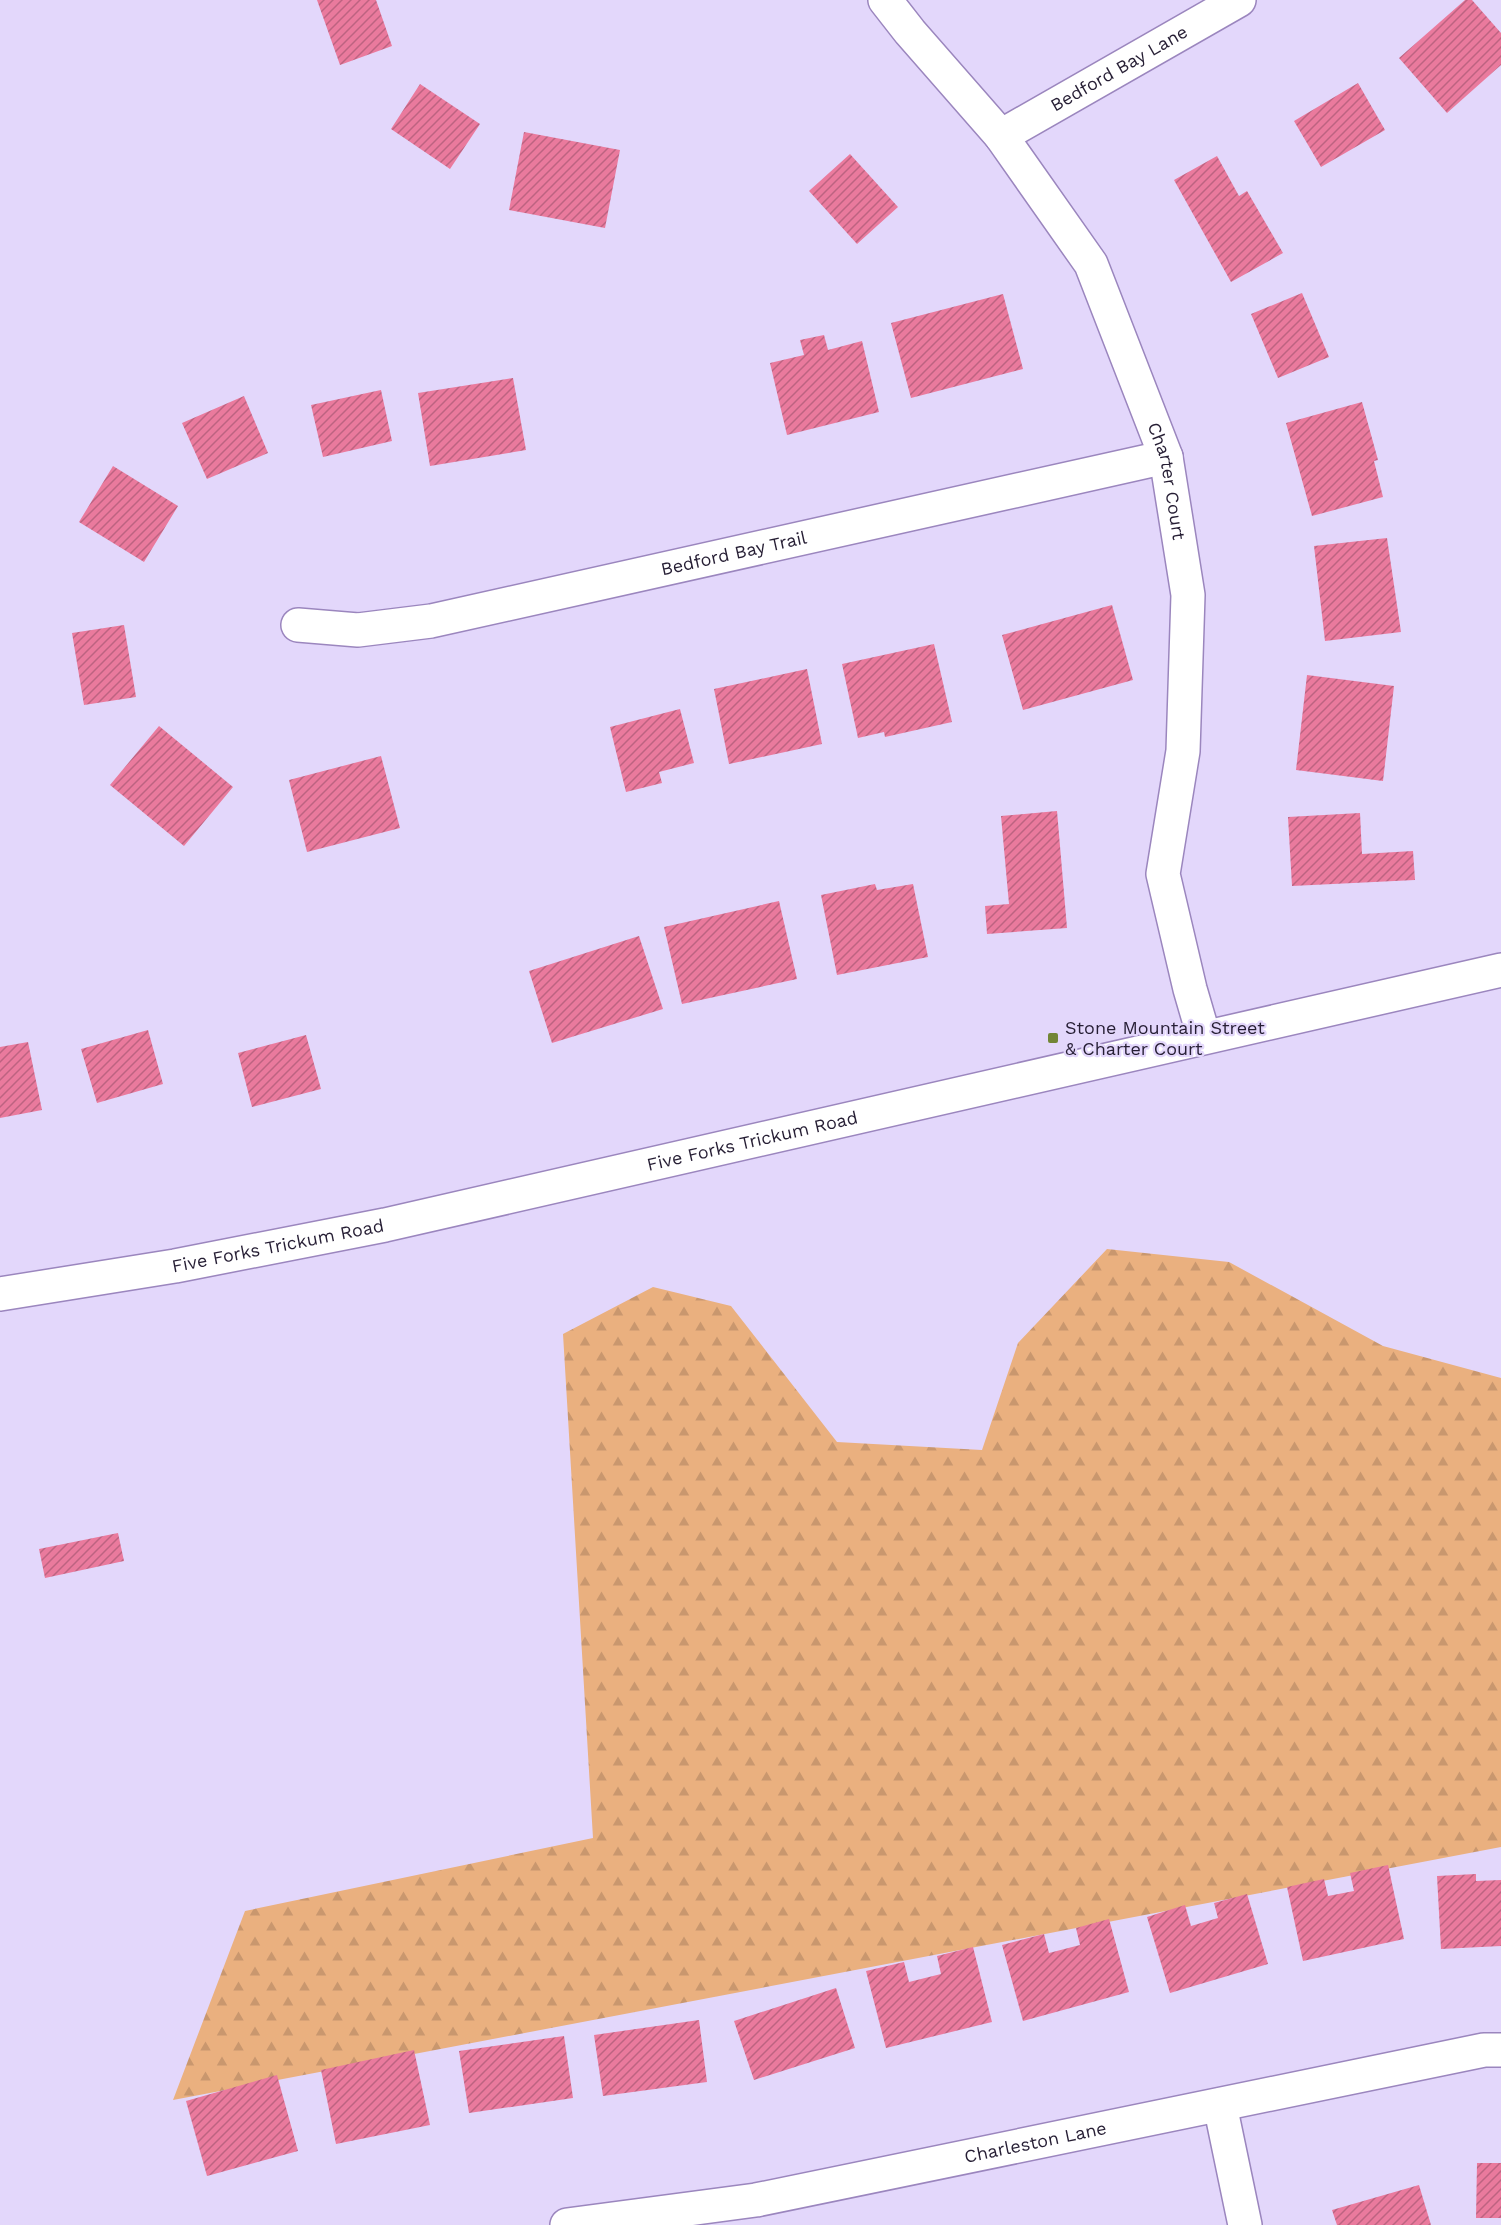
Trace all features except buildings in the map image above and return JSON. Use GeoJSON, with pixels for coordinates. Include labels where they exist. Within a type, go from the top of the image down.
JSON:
{"type":"FeatureCollection","features":[{"type":"Feature","properties":{"kind":"street","name":"Charter Court"},"geometry":{"type":"LineString","coordinates":[[885,0],[909,32],[1001,136],[1091,264],[1166,457],[1188,595],[1183,751],[1163,874],[1204,1037]]}},
{"type":"Feature","properties":{"kind":"street","name":"Bedford Bay Lane"},"geometry":{"type":"LineString","coordinates":[[1001,136],[1239,0]]}},
{"type":"Feature","properties":{"kind":"street","name":"Bedford Bay Trail"},"geometry":{"type":"LineString","coordinates":[[298,625],[358,630],[430,621],[1166,457]]}},
{"type":"Feature","properties":{"kind":"street","name":"Five Forks Trickum Road"},"geometry":{"type":"LineString","coordinates":[[0,1294],[175,1266],[385,1225],[1501,970]]}},
{"type":"Feature","properties":{"kind":"street","name":"Charleston Lane"},"geometry":{"type":"LineString","coordinates":[[567,2225],[756,2200],[1484,2050],[1501,2050]]}},
{"type":"Feature","properties":{"kind":"street"},"geometry":{"type":"LineString","coordinates":[[1220,2105],[1245,2225]]}},
{"type":"Feature","properties":{"kind":"green space"},"geometry":{"type":"Polygon","coordinates":[[[1107,1249],[1229,1262],[1383,1346],[1501,1378],[1501,1847],[173,2100],[245,1911],[593,1838],[563,1334],[653,1287],[731,1306],[837,1442],[982,1450],[1018,1343],[1107,1249]]]}},
{"type":"Feature","properties":{"kind":"place","name":"Stone Mountain Street & Charter Court"},"geometry":{"type":"Point","coordinates":[1053,1038]}}]}
